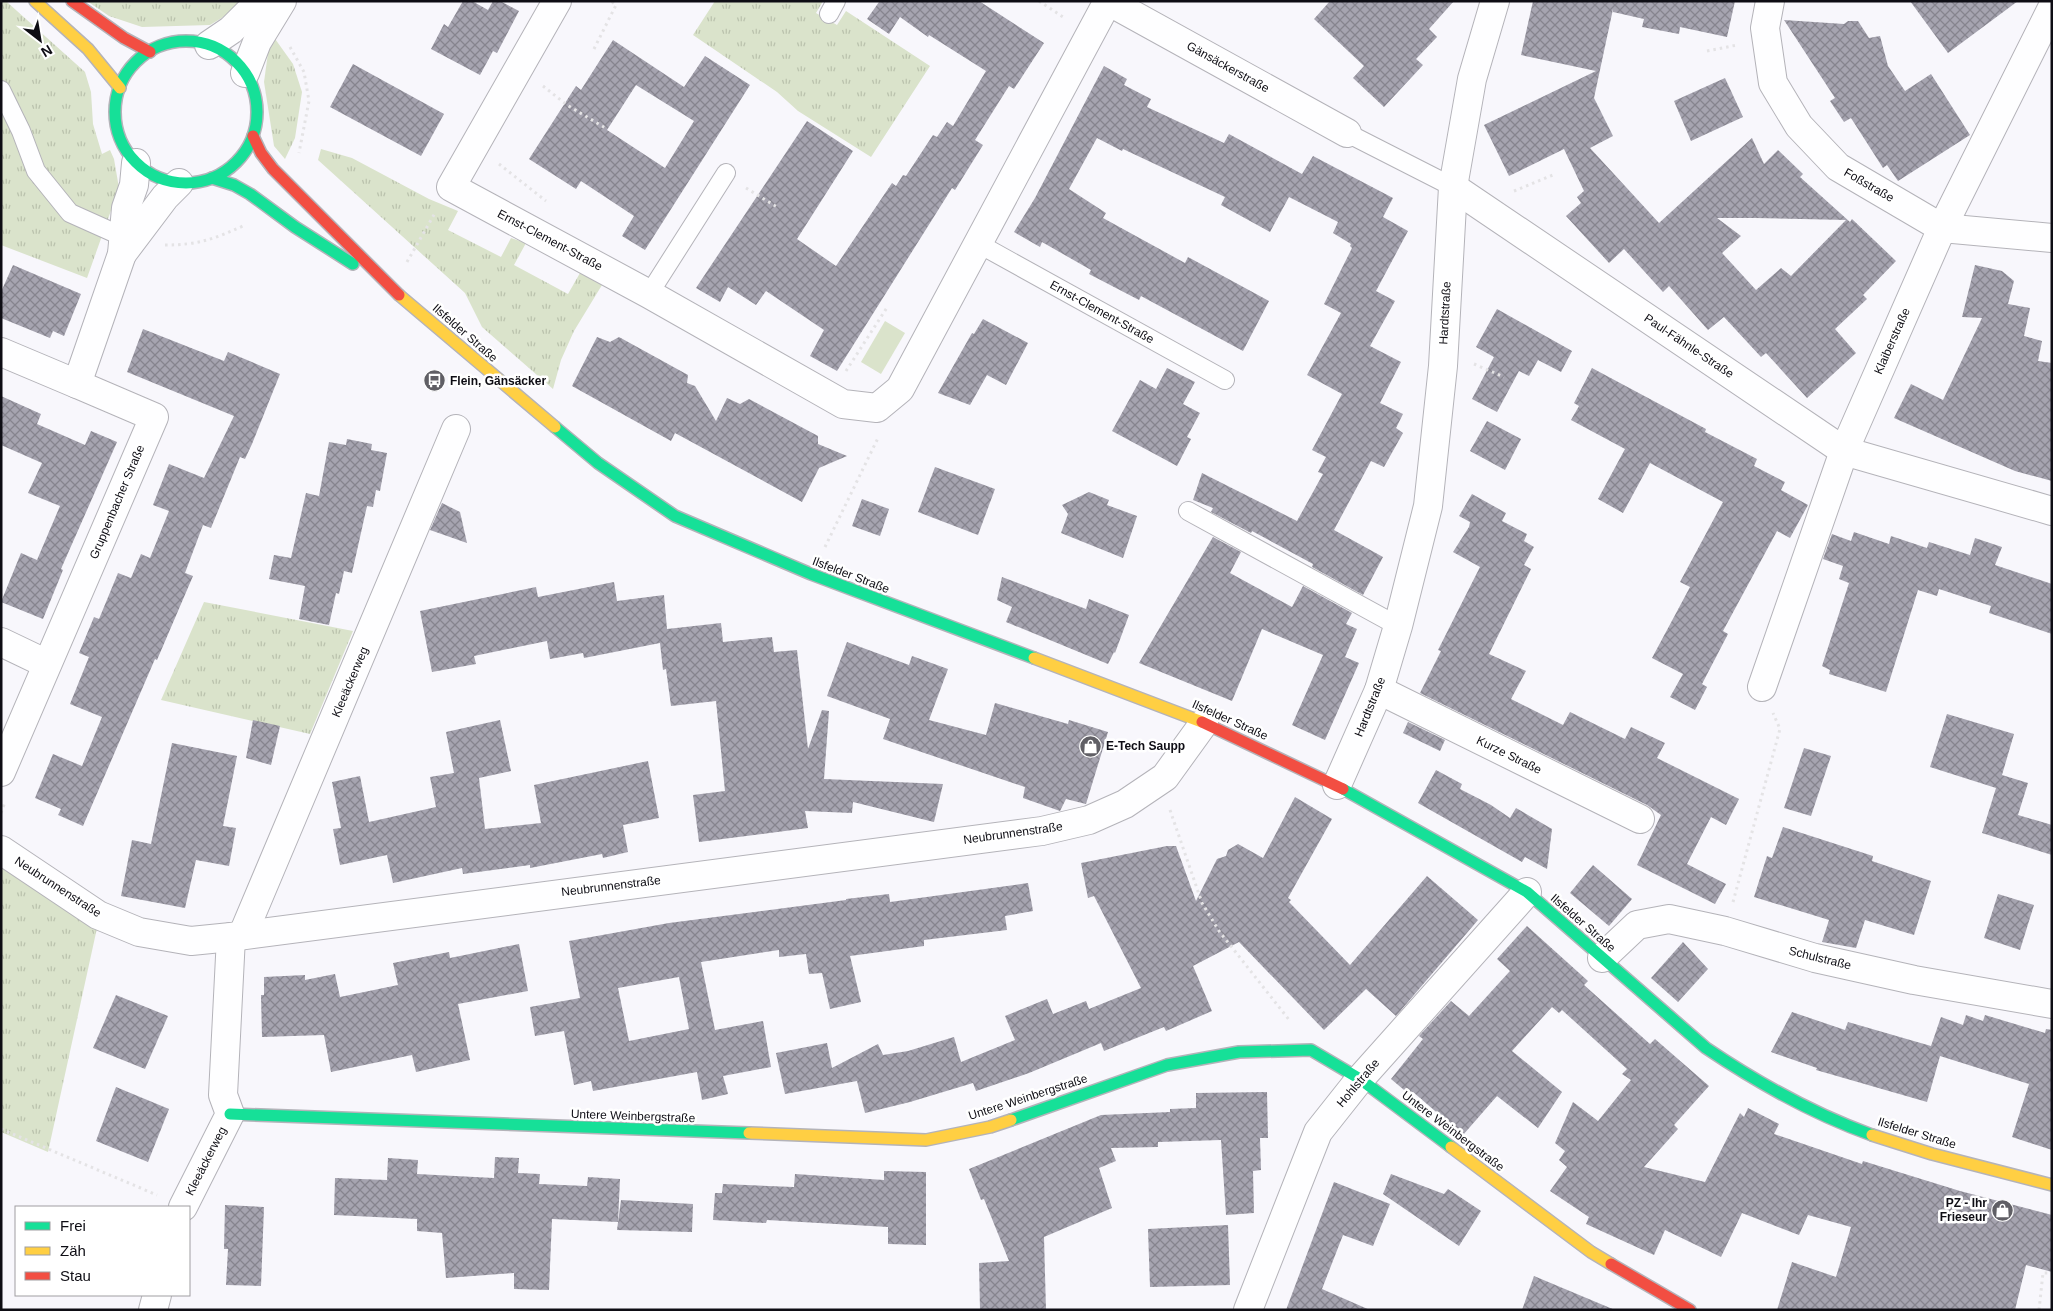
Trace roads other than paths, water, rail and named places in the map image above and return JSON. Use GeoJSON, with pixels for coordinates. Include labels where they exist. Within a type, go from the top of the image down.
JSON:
{"type":"FeatureCollection","features":[{"type":"Feature","properties":{"kind":"main road"},"geometry":{"type":"LineString","coordinates":[[35,1],[88,49],[120,88]]}},
{"type":"Feature","properties":{"kind":"main road"},"geometry":{"type":"LineString","coordinates":[[72,1],[124,38],[150,52]]}},
{"type":"Feature","properties":{"kind":"main road"},"geometry":{"type":"LineString","coordinates":[[178,42],[209,45],[230,56],[245,73],[255,94],[258,115],[254,136],[238,161],[231,167],[212,178],[194,183],[179,183],[155,176],[136,162],[125,149],[117,130],[115,110],[120,88],[131,68],[150,52],[159,47],[178,42]]}},
{"type":"Feature","properties":{"kind":"main road","name":"Ilsfelder Straße"},"geometry":{"type":"LineString","coordinates":[[254,136],[261,153],[274,169],[393,290],[545,419],[637,491],[675,516],[810,574],[1204,722],[1337,785],[1527,892],[1706,1048],[1732,1066],[1790,1099],[1843,1123],[1914,1149],[2052,1185]]}},
{"type":"Feature","properties":{"kind":"main road","name":"Ilsfelder Straße"},"geometry":{"type":"LineString","coordinates":[[212,178],[234,185],[250,194],[295,227],[393,290]]}},
{"type":"Feature","properties":{"kind":"main road","name":"Untere Weinbergstraße"},"geometry":{"type":"LineString","coordinates":[[230,1114],[926,1140],[990,1127],[1167,1065],[1239,1052],[1311,1050],[1360,1079],[1591,1252],[1690,1310]]}},
{"type":"Feature","properties":{"kind":"street","name":"Ernst-Clement-Straße"},"geometry":{"type":"LineString","coordinates":[[557,1],[451,187],[649,294],[843,404],[877,408],[900,389],[979,244]]}},
{"type":"Feature","properties":{"kind":"street","name":"Gänsäckerstraße"},"geometry":{"type":"LineString","coordinates":[[1108,1],[1347,132]]}},
{"type":"Feature","properties":{"kind":"street"},"geometry":{"type":"LineString","coordinates":[[979,244],[1108,1]]}},
{"type":"Feature","properties":{"kind":"street","name":"Hardtstraße"},"geometry":{"type":"LineString","coordinates":[[1337,785],[1379,690],[1398,626],[1428,506],[1443,366],[1453,187],[1472,79],[1495,1]]}},
{"type":"Feature","properties":{"kind":"street","name":"Foßstraße"},"geometry":{"type":"LineString","coordinates":[[1770,1],[1765,28],[1773,83],[1799,126],[1838,167],[1942,228],[2052,238]]}},
{"type":"Feature","properties":{"kind":"street"},"geometry":{"type":"LineString","coordinates":[[209,45],[231,30],[271,8]]}},
{"type":"Feature","properties":{"kind":"street"},"geometry":{"type":"LineString","coordinates":[[245,73],[271,8]]}},
{"type":"Feature","properties":{"kind":"street","name":"Klaiberstraße"},"geometry":{"type":"LineString","coordinates":[[1762,687],[1844,451],[1942,228],[2052,8]]}},
{"type":"Feature","properties":{"kind":"street"},"geometry":{"type":"LineString","coordinates":[[77,384],[126,243],[126,208],[134,185],[136,162]]}},
{"type":"Feature","properties":{"kind":"street"},"geometry":{"type":"LineString","coordinates":[[126,243],[161,201],[179,183]]}},
{"type":"Feature","properties":{"kind":"street","name":"Paul-Fähnle-Straße"},"geometry":{"type":"LineString","coordinates":[[1453,187],[1844,451],[2052,511]]}},
{"type":"Feature","properties":{"kind":"street","name":"Gruppenbacher Straße"},"geometry":{"type":"LineString","coordinates":[[1,352],[154,417],[1,772]]}},
{"type":"Feature","properties":{"kind":"street","name":"Kleeäckerweg"},"geometry":{"type":"LineString","coordinates":[[184,1206],[230,1114],[223,1095],[237,935],[456,429]]}},
{"type":"Feature","properties":{"kind":"street"},"geometry":{"type":"LineString","coordinates":[[1,642],[47,664]]}},
{"type":"Feature","properties":{"kind":"street","name":"Kurze Straße"},"geometry":{"type":"LineString","coordinates":[[1379,690],[1640,819]]}},
{"type":"Feature","properties":{"kind":"street","name":"Neubrunnenstraße"},"geometry":{"type":"LineString","coordinates":[[1,850],[98,915],[139,932],[191,941],[1042,831],[1090,820],[1125,804],[1165,777],[1204,722]]}},
{"type":"Feature","properties":{"kind":"street","name":"Hohlstraße"},"geometry":{"type":"LineString","coordinates":[[1248,1310],[1318,1132],[1360,1079],[1527,892]]}},
{"type":"Feature","properties":{"kind":"street","name":"Schulstraße"},"geometry":{"type":"LineString","coordinates":[[1602,958],[1637,925],[1669,919],[1725,932],[1824,960],[1914,980],[2052,1004]]}},
{"type":"Feature","properties":{"kind":"street"},"geometry":{"type":"LineString","coordinates":[[153,1310],[157,1296]]}},
{"type":"Feature","properties":{"kind":"lane"},"geometry":{"type":"LineString","coordinates":[[1,90],[21,131],[36,171],[70,213],[126,243]]}},
{"type":"Feature","properties":{"kind":"lane","name":"Paul-Fähnle-Straße"},"geometry":{"type":"LineString","coordinates":[[1347,132],[1453,187]]}},
{"type":"Feature","properties":{"kind":"lane"},"geometry":{"type":"LineString","coordinates":[[649,294],[726,173]]}},
{"type":"Feature","properties":{"kind":"lane","name":"Ernst-Clement-Straße"},"geometry":{"type":"LineString","coordinates":[[979,244],[1225,380]]}},
{"type":"Feature","properties":{"kind":"lane"},"geometry":{"type":"LineString","coordinates":[[1188,511],[1398,626]]}},
{"type":"Feature","properties":{"kind":"place","name":"Flein, Gänsäcker"},"geometry":{"type":"Point","coordinates":[434,381]}},
{"type":"Feature","properties":{"kind":"place","name":"E-Tech Saupp"},"geometry":{"type":"Point","coordinates":[1090,746]}},
{"type":"Feature","properties":{"kind":"place","name":"PZ - Ihr Frieseur"},"geometry":{"type":"Point","coordinates":[2003,1210]}}]}
